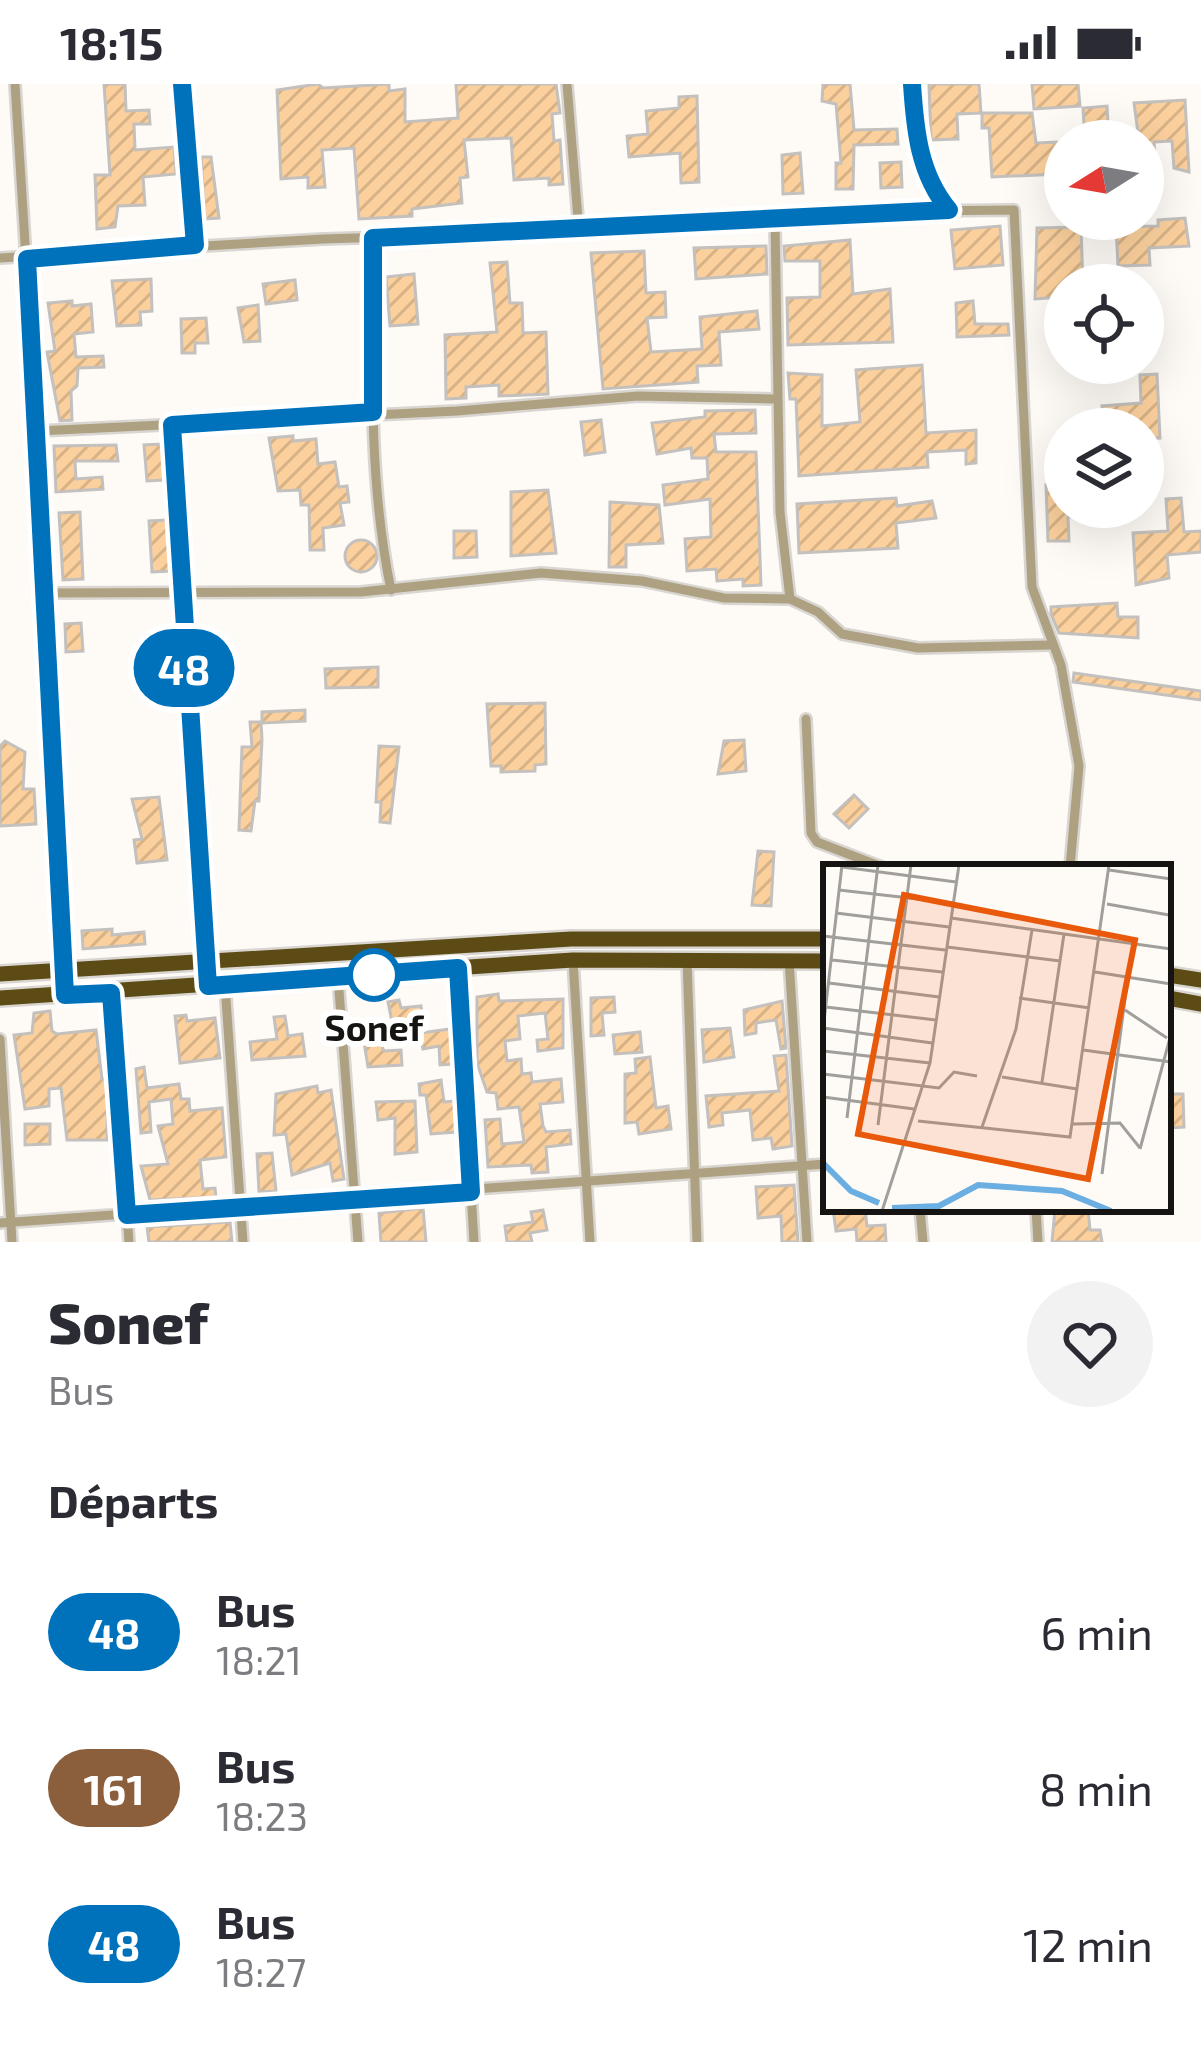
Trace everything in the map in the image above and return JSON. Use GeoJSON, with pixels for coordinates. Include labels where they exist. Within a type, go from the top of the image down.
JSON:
{"type":"FeatureCollection","features":[{"type":"Feature","properties":{"kind":"highway"},"geometry":{"type":"LineString","coordinates":[[0,974],[530,941],[721,935],[823,939]]}},
{"type":"Feature","properties":{"kind":"highway"},"geometry":{"type":"LineString","coordinates":[[530,941],[532,962]]}},
{"type":"Feature","properties":{"kind":"highway"},"geometry":{"type":"LineString","coordinates":[[0,998],[572,960],[823,961]]}},
{"type":"Feature","properties":{"kind":"highway"},"geometry":{"type":"LineString","coordinates":[[1196,1003],[1198,979]]}},
{"type":"Feature","properties":{"kind":"street"},"geometry":{"type":"LineString","coordinates":[[15,84],[47,593],[65,995]]}},
{"type":"Feature","properties":{"kind":"street"},"geometry":{"type":"LineString","coordinates":[[181,84],[195,245]]}},
{"type":"Feature","properties":{"kind":"street"},"geometry":{"type":"LineString","coordinates":[[566,84],[579,231]]}},
{"type":"Feature","properties":{"kind":"street"},"geometry":{"type":"LineString","coordinates":[[912,84],[915,129],[929,186],[949,210]]}},
{"type":"Feature","properties":{"kind":"street"},"geometry":{"type":"LineString","coordinates":[[0,258],[195,245],[579,231],[692,219],[775,223],[1014,210],[1032,587],[1072,715],[1079,766],[1070,864]]}},
{"type":"Feature","properties":{"kind":"street"},"geometry":{"type":"LineString","coordinates":[[775,223],[775,399],[790,599]]}},
{"type":"Feature","properties":{"kind":"street"},"geometry":{"type":"LineString","coordinates":[[373,238],[378,525],[391,590]]}},
{"type":"Feature","properties":{"kind":"street"},"geometry":{"type":"LineString","coordinates":[[38,431],[638,396],[775,399]]}},
{"type":"Feature","properties":{"kind":"street"},"geometry":{"type":"LineString","coordinates":[[172,425],[207,963],[216,986],[243,1242]]}},
{"type":"Feature","properties":{"kind":"street"},"geometry":{"type":"LineString","coordinates":[[47,593],[391,590],[541,573],[642,581],[724,598],[790,599],[818,612],[842,634],[899,644],[985,650],[1051,645]]}},
{"type":"Feature","properties":{"kind":"street"},"geometry":{"type":"LineString","coordinates":[[806,719],[811,833],[817,842],[874,864]]}},
{"type":"Feature","properties":{"kind":"street"},"geometry":{"type":"LineString","coordinates":[[687,959],[697,1242]]}},
{"type":"Feature","properties":{"kind":"street"},"geometry":{"type":"LineString","coordinates":[[789,959],[807,1242]]}},
{"type":"Feature","properties":{"kind":"street"},"geometry":{"type":"LineString","coordinates":[[572,960],[590,1242]]}},
{"type":"Feature","properties":{"kind":"street"},"geometry":{"type":"LineString","coordinates":[[458,968],[474,1242]]}},
{"type":"Feature","properties":{"kind":"street"},"geometry":{"type":"LineString","coordinates":[[338,977],[358,1242]]}},
{"type":"Feature","properties":{"kind":"street"},"geometry":{"type":"LineString","coordinates":[[111,993],[129,1242]]}},
{"type":"Feature","properties":{"kind":"street"},"geometry":{"type":"LineString","coordinates":[[0,1039],[5,1222],[12,1242]]}},
{"type":"Feature","properties":{"kind":"street"},"geometry":{"type":"LineString","coordinates":[[5,1222],[355,1201],[823,1164]]}},
{"type":"Feature","properties":{"kind":"street"},"geometry":{"type":"LineString","coordinates":[[920,1212],[923,1242]]}},
{"type":"Feature","properties":{"kind":"street"},"geometry":{"type":"LineString","coordinates":[[1036,1212],[1038,1242]]}},
{"type":"Feature","properties":{"kind":"building"},"geometry":{"type":"Polygon","coordinates":[[[104,84],[125,84],[126,111],[149,110],[150,124],[134,124],[135,150],[174,147],[176,174],[143,177],[145,205],[118,206],[115,227],[97,229],[95,175],[110,175],[104,84]]]}},
{"type":"Feature","properties":{"kind":"building"},"geometry":{"type":"Polygon","coordinates":[[[318,84],[323,88],[389,84],[389,91],[405,89],[405,122],[458,118],[456,84],[556,84],[560,113],[552,114],[554,141],[560,140],[563,184],[549,185],[549,178],[514,180],[511,138],[464,140],[468,177],[460,178],[462,203],[412,209],[412,216],[359,219],[354,148],[322,150],[325,187],[308,188],[308,177],[281,179],[277,90],[318,84]]]}},
{"type":"Feature","properties":{"kind":"building"},"geometry":{"type":"Polygon","coordinates":[[[823,84],[850,84],[854,130],[897,129],[898,144],[854,145],[853,189],[836,189],[836,163],[841,163],[836,104],[822,101],[823,84]]]}},
{"type":"Feature","properties":{"kind":"building"},"geometry":{"type":"Polygon","coordinates":[[[929,84],[979,84],[981,113],[957,114],[958,139],[931,140],[929,84]]]}},
{"type":"Feature","properties":{"kind":"building"},"geometry":{"type":"Polygon","coordinates":[[[1032,84],[1078,84],[1080,106],[1034,109],[1032,84]]]}},
{"type":"Feature","properties":{"kind":"building"},"geometry":{"type":"Polygon","coordinates":[[[697,96],[699,182],[681,183],[680,153],[629,157],[627,136],[648,134],[646,111],[679,108],[679,97],[697,96]]]}},
{"type":"Feature","properties":{"kind":"building"},"geometry":{"type":"Polygon","coordinates":[[[1185,100],[1189,172],[1174,168],[1172,141],[1164,141],[1164,120],[1136,120],[1134,103],[1185,100]]]}},
{"type":"Feature","properties":{"kind":"building"},"geometry":{"type":"Polygon","coordinates":[[[1107,106],[1108,120],[1084,120],[1083,108],[1107,106]]]}},
{"type":"Feature","properties":{"kind":"building"},"geometry":{"type":"Polygon","coordinates":[[[982,113],[1032,113],[1036,143],[1044,143],[1044,175],[992,177],[989,128],[982,128],[982,113]]]}},
{"type":"Feature","properties":{"kind":"building"},"geometry":{"type":"Polygon","coordinates":[[[800,153],[803,193],[783,194],[782,155],[800,153]]]}},
{"type":"Feature","properties":{"kind":"building"},"geometry":{"type":"Polygon","coordinates":[[[201,157],[211,157],[219,218],[205,219],[201,157]]]}},
{"type":"Feature","properties":{"kind":"building"},"geometry":{"type":"Polygon","coordinates":[[[901,162],[902,187],[881,188],[880,163],[901,162]]]}},
{"type":"Feature","properties":{"kind":"building"},"geometry":{"type":"Polygon","coordinates":[[[1185,218],[1189,246],[1149,248],[1150,264],[1118,264],[1117,240],[1164,240],[1164,220],[1185,218]]]}},
{"type":"Feature","properties":{"kind":"building"},"geometry":{"type":"Polygon","coordinates":[[[1000,226],[1003,265],[955,269],[951,230],[1000,226]]]}},
{"type":"Feature","properties":{"kind":"building"},"geometry":{"type":"Polygon","coordinates":[[[1037,228],[1044,228],[1044,240],[1081,240],[1082,264],[1044,264],[1044,298],[1035,299],[1037,228]]]}},
{"type":"Feature","properties":{"kind":"building"},"geometry":{"type":"Polygon","coordinates":[[[850,240],[853,294],[890,289],[893,342],[788,345],[787,298],[820,297],[820,261],[785,261],[784,246],[850,240]]]}},
{"type":"Feature","properties":{"kind":"building"},"geometry":{"type":"Polygon","coordinates":[[[766,246],[767,274],[696,279],[694,248],[766,246]]]}},
{"type":"Feature","properties":{"kind":"building"},"geometry":{"type":"Polygon","coordinates":[[[644,251],[646,293],[665,292],[666,317],[647,318],[651,352],[702,349],[700,317],[757,311],[759,329],[719,332],[721,365],[697,366],[698,382],[603,389],[591,253],[644,251]]]}},
{"type":"Feature","properties":{"kind":"building"},"geometry":{"type":"Polygon","coordinates":[[[507,262],[510,303],[522,303],[523,333],[546,332],[548,394],[499,396],[499,385],[466,387],[466,398],[446,399],[445,335],[497,332],[490,263],[507,262]]]}},
{"type":"Feature","properties":{"kind":"building"},"geometry":{"type":"Polygon","coordinates":[[[414,274],[418,324],[390,326],[386,277],[414,274]]]}},
{"type":"Feature","properties":{"kind":"building"},"geometry":{"type":"Polygon","coordinates":[[[151,279],[152,311],[140,312],[141,325],[117,326],[112,281],[151,279]]]}},
{"type":"Feature","properties":{"kind":"building"},"geometry":{"type":"Polygon","coordinates":[[[295,280],[297,300],[266,304],[263,284],[295,280]]]}},
{"type":"Feature","properties":{"kind":"building"},"geometry":{"type":"Polygon","coordinates":[[[72,301],[72,306],[91,304],[93,332],[74,334],[76,357],[103,356],[104,367],[78,368],[77,386],[71,391],[72,420],[60,421],[47,352],[55,351],[48,303],[72,301]]]}},
{"type":"Feature","properties":{"kind":"building"},"geometry":{"type":"Polygon","coordinates":[[[973,301],[975,324],[1008,324],[1009,335],[957,337],[956,303],[973,301]]]}},
{"type":"Feature","properties":{"kind":"building"},"geometry":{"type":"Polygon","coordinates":[[[258,305],[260,341],[244,342],[238,308],[258,305]]]}},
{"type":"Feature","properties":{"kind":"building"},"geometry":{"type":"Polygon","coordinates":[[[206,318],[208,343],[195,343],[195,353],[182,353],[181,319],[206,318]]]}},
{"type":"Feature","properties":{"kind":"building"},"geometry":{"type":"Polygon","coordinates":[[[922,365],[926,433],[976,430],[976,463],[966,464],[966,450],[927,452],[928,467],[799,476],[796,399],[790,399],[788,373],[822,375],[822,426],[860,422],[856,370],[922,365]]]}},
{"type":"Feature","properties":{"kind":"building"},"geometry":{"type":"Polygon","coordinates":[[[1140,384],[1157,384],[1159,408],[1102,408],[1102,406],[1141,403],[1140,384]]]}},
{"type":"Feature","properties":{"kind":"building"},"geometry":{"type":"Polygon","coordinates":[[[755,410],[756,433],[714,434],[716,452],[756,452],[761,585],[743,586],[743,579],[717,581],[716,569],[687,571],[685,539],[711,537],[710,499],[665,505],[663,485],[708,479],[707,458],[692,458],[691,448],[657,454],[652,423],[705,417],[705,411],[755,410]]]}},
{"type":"Feature","properties":{"kind":"building"},"geometry":{"type":"Polygon","coordinates":[[[601,420],[605,452],[585,455],[581,422],[601,420]]]}},
{"type":"Feature","properties":{"kind":"building"},"geometry":{"type":"Polygon","coordinates":[[[293,436],[293,441],[316,439],[318,464],[335,462],[339,487],[347,486],[349,502],[340,503],[344,525],[323,528],[324,550],[310,550],[309,505],[301,505],[300,490],[278,491],[269,438],[293,436]]]}},
{"type":"Feature","properties":{"kind":"building"},"geometry":{"type":"Polygon","coordinates":[[[162,444],[164,480],[147,481],[144,445],[162,444]]]}},
{"type":"Feature","properties":{"kind":"building"},"geometry":{"type":"Polygon","coordinates":[[[116,445],[118,461],[75,461],[76,479],[102,477],[103,489],[56,492],[54,446],[116,445]]]}},
{"type":"Feature","properties":{"kind":"building"},"geometry":{"type":"Polygon","coordinates":[[[548,490],[556,553],[511,556],[511,492],[548,490]]]}},
{"type":"Feature","properties":{"kind":"building"},"geometry":{"type":"Polygon","coordinates":[[[896,498],[897,506],[932,501],[936,518],[896,523],[898,548],[799,553],[797,504],[896,498]]]}},
{"type":"Feature","properties":{"kind":"building"},"geometry":{"type":"Polygon","coordinates":[[[1181,498],[1184,532],[1201,531],[1201,552],[1167,555],[1169,578],[1136,585],[1133,533],[1168,531],[1166,499],[1181,498]]]}},
{"type":"Feature","properties":{"kind":"building"},"geometry":{"type":"Polygon","coordinates":[[[610,502],[659,505],[663,543],[626,545],[626,567],[609,567],[610,502]]]}},
{"type":"Feature","properties":{"kind":"building"},"geometry":{"type":"Polygon","coordinates":[[[80,512],[83,579],[63,580],[59,513],[80,512]]]}},
{"type":"Feature","properties":{"kind":"building"},"geometry":{"type":"Polygon","coordinates":[[[167,520],[171,571],[152,572],[149,521],[167,520]]]}},
{"type":"Feature","properties":{"kind":"building"},"geometry":{"type":"Polygon","coordinates":[[[1048,528],[1068,528],[1069,541],[1048,541],[1048,528]]]}},
{"type":"Feature","properties":{"kind":"building"},"geometry":{"type":"Polygon","coordinates":[[[454,531],[476,531],[477,557],[454,558],[454,531]]]}},
{"type":"Feature","properties":{"kind":"building"},"geometry":{"type":"Polygon","coordinates":[[[361,540],[372,545],[377,556],[372,567],[361,572],[350,567],[345,556],[350,545],[361,540]]]}},
{"type":"Feature","properties":{"kind":"building"},"geometry":{"type":"Polygon","coordinates":[[[1117,603],[1118,617],[1138,617],[1138,638],[1059,633],[1051,614],[1051,607],[1117,603]]]}},
{"type":"Feature","properties":{"kind":"building"},"geometry":{"type":"Polygon","coordinates":[[[81,623],[83,651],[66,652],[65,624],[81,623]]]}},
{"type":"Feature","properties":{"kind":"building"},"geometry":{"type":"Polygon","coordinates":[[[156,651],[158,682],[136,683],[135,652],[156,651]]]}},
{"type":"Feature","properties":{"kind":"building"},"geometry":{"type":"Polygon","coordinates":[[[378,667],[378,687],[326,688],[325,669],[378,667]]]}},
{"type":"Feature","properties":{"kind":"building"},"geometry":{"type":"Polygon","coordinates":[[[1074,673],[1201,691],[1201,700],[1073,682],[1074,673]]]}},
{"type":"Feature","properties":{"kind":"building"},"geometry":{"type":"Polygon","coordinates":[[[545,703],[546,764],[535,765],[535,771],[501,772],[501,766],[491,766],[487,704],[545,703]]]}},
{"type":"Feature","properties":{"kind":"building"},"geometry":{"type":"Polygon","coordinates":[[[305,710],[305,721],[262,723],[262,712],[305,710]]]}},
{"type":"Feature","properties":{"kind":"building"},"geometry":{"type":"Polygon","coordinates":[[[250,722],[261,722],[262,739],[259,801],[255,801],[251,831],[239,830],[242,747],[252,747],[250,722]]]}},
{"type":"Feature","properties":{"kind":"building"},"geometry":{"type":"Polygon","coordinates":[[[744,740],[746,771],[718,774],[724,741],[744,740]]]}},
{"type":"Feature","properties":{"kind":"building"},"geometry":{"type":"Polygon","coordinates":[[[5,741],[25,752],[23,789],[34,789],[36,824],[0,826],[0,746],[5,741]]]}},
{"type":"Feature","properties":{"kind":"building"},"geometry":{"type":"Polygon","coordinates":[[[379,746],[399,747],[390,823],[380,822],[381,802],[376,802],[379,746]]]}},
{"type":"Feature","properties":{"kind":"building"},"geometry":{"type":"Polygon","coordinates":[[[854,795],[868,809],[849,828],[834,814],[854,795]]]}},
{"type":"Feature","properties":{"kind":"building"},"geometry":{"type":"Polygon","coordinates":[[[159,797],[167,860],[137,863],[134,840],[142,839],[132,799],[159,797]]]}},
{"type":"Feature","properties":{"kind":"building"},"geometry":{"type":"Polygon","coordinates":[[[758,851],[774,852],[771,906],[752,905],[758,851]]]}},
{"type":"Feature","properties":{"kind":"building"},"geometry":{"type":"Polygon","coordinates":[[[112,929],[112,935],[144,932],[145,944],[83,949],[82,931],[112,929]]]}},
{"type":"Feature","properties":{"kind":"building"},"geometry":{"type":"Polygon","coordinates":[[[498,994],[499,1001],[563,999],[563,1048],[538,1051],[537,1040],[548,1039],[545,1013],[518,1016],[520,1039],[505,1041],[507,1061],[521,1059],[522,1074],[531,1073],[532,1082],[561,1079],[563,1102],[540,1104],[543,1126],[546,1132],[570,1130],[571,1144],[546,1147],[548,1172],[532,1173],[531,1165],[488,1167],[485,1120],[500,1119],[502,1144],[524,1142],[519,1107],[498,1109],[496,1093],[487,1092],[477,1063],[477,997],[498,994]]]}},
{"type":"Feature","properties":{"kind":"building"},"geometry":{"type":"Polygon","coordinates":[[[614,997],[615,1012],[602,1013],[604,1035],[591,1036],[591,998],[614,997]]]}},
{"type":"Feature","properties":{"kind":"building"},"geometry":{"type":"Polygon","coordinates":[[[399,1000],[401,1008],[421,1006],[424,1027],[394,1032],[388,1002],[399,1000]]]}},
{"type":"Feature","properties":{"kind":"building"},"geometry":{"type":"Polygon","coordinates":[[[782,1001],[786,1048],[781,1049],[776,1020],[756,1023],[756,1033],[745,1035],[744,1010],[782,1001]]]}},
{"type":"Feature","properties":{"kind":"building"},"geometry":{"type":"Polygon","coordinates":[[[50,1011],[52,1031],[57,1034],[96,1030],[102,1079],[108,1078],[107,1140],[67,1140],[61,1088],[49,1089],[49,1106],[25,1109],[14,1035],[32,1033],[34,1013],[50,1011]]]}},
{"type":"Feature","properties":{"kind":"building"},"geometry":{"type":"Polygon","coordinates":[[[186,1015],[187,1021],[215,1018],[220,1058],[180,1063],[175,1016],[186,1015]]]}},
{"type":"Feature","properties":{"kind":"building"},"geometry":{"type":"Polygon","coordinates":[[[285,1016],[288,1036],[302,1034],[305,1056],[252,1060],[250,1042],[277,1039],[274,1017],[285,1016]]]}},
{"type":"Feature","properties":{"kind":"building"},"geometry":{"type":"Polygon","coordinates":[[[730,1028],[734,1057],[704,1062],[702,1030],[730,1028]]]}},
{"type":"Feature","properties":{"kind":"building"},"geometry":{"type":"Polygon","coordinates":[[[374,1029],[384,1051],[401,1050],[402,1065],[368,1067],[362,1030],[374,1029]]]}},
{"type":"Feature","properties":{"kind":"building"},"geometry":{"type":"Polygon","coordinates":[[[450,1029],[453,1064],[440,1065],[439,1046],[423,1049],[420,1033],[450,1029]]]}},
{"type":"Feature","properties":{"kind":"building"},"geometry":{"type":"Polygon","coordinates":[[[640,1032],[642,1052],[615,1054],[613,1035],[640,1032]]]}},
{"type":"Feature","properties":{"kind":"building"},"geometry":{"type":"Polygon","coordinates":[[[786,1055],[792,1146],[773,1149],[771,1138],[753,1140],[750,1110],[722,1113],[723,1125],[709,1127],[706,1096],[779,1091],[774,1056],[786,1055]]]}},
{"type":"Feature","properties":{"kind":"building"},"geometry":{"type":"Polygon","coordinates":[[[650,1057],[656,1108],[668,1106],[671,1129],[639,1134],[637,1122],[625,1123],[625,1074],[636,1073],[635,1059],[650,1057]]]}},
{"type":"Feature","properties":{"kind":"building"},"geometry":{"type":"Polygon","coordinates":[[[144,1067],[147,1088],[179,1084],[181,1099],[189,1099],[190,1111],[222,1108],[226,1157],[200,1160],[203,1189],[215,1188],[216,1197],[150,1200],[141,1166],[168,1164],[158,1126],[173,1124],[171,1099],[149,1102],[151,1132],[141,1133],[136,1069],[144,1067]]]}},
{"type":"Feature","properties":{"kind":"building"},"geometry":{"type":"Polygon","coordinates":[[[441,1080],[444,1102],[455,1101],[456,1132],[431,1134],[426,1095],[420,1095],[419,1084],[441,1080]]]}},
{"type":"Feature","properties":{"kind":"building"},"geometry":{"type":"Polygon","coordinates":[[[317,1086],[318,1093],[331,1090],[344,1179],[333,1181],[330,1163],[292,1175],[286,1134],[274,1135],[276,1094],[317,1086]]]}},
{"type":"Feature","properties":{"kind":"building"},"geometry":{"type":"Polygon","coordinates":[[[1171,1094],[1183,1094],[1184,1127],[1171,1128],[1171,1094]]]}},
{"type":"Feature","properties":{"kind":"building"},"geometry":{"type":"Polygon","coordinates":[[[415,1101],[417,1152],[395,1154],[395,1118],[378,1120],[376,1102],[415,1101]]]}},
{"type":"Feature","properties":{"kind":"building"},"geometry":{"type":"Polygon","coordinates":[[[25,1124],[50,1124],[50,1144],[25,1145],[25,1124]]]}},
{"type":"Feature","properties":{"kind":"building"},"geometry":{"type":"Polygon","coordinates":[[[272,1153],[276,1191],[259,1192],[257,1154],[272,1153]]]}},
{"type":"Feature","properties":{"kind":"building"},"geometry":{"type":"Polygon","coordinates":[[[794,1185],[798,1242],[782,1242],[781,1216],[758,1218],[756,1187],[794,1185]]]}},
{"type":"Feature","properties":{"kind":"building"},"geometry":{"type":"Polygon","coordinates":[[[423,1208],[426,1242],[381,1242],[379,1213],[423,1208]]]}},
{"type":"Feature","properties":{"kind":"building"},"geometry":{"type":"Polygon","coordinates":[[[543,1210],[547,1230],[530,1233],[532,1242],[507,1242],[505,1226],[533,1222],[531,1212],[543,1210]]]}},
{"type":"Feature","properties":{"kind":"building"},"geometry":{"type":"Polygon","coordinates":[[[833,1212],[865,1212],[867,1226],[885,1225],[886,1242],[857,1242],[856,1229],[836,1231],[833,1212]]]}},
{"type":"Feature","properties":{"kind":"building"},"geometry":{"type":"Polygon","coordinates":[[[1055,1212],[1088,1212],[1090,1230],[1100,1230],[1102,1242],[1052,1242],[1055,1212]]]}},
{"type":"Feature","properties":{"kind":"building"},"geometry":{"type":"Polygon","coordinates":[[[230,1222],[232,1242],[149,1242],[147,1227],[230,1222]]]}},
{"type":"Feature","properties":{"kind":"bus line","name":"48"},"geometry":{"type":"LineString","coordinates":[[182,84],[195,245],[27,259],[65,995],[111,993],[127,1215],[471,1192],[458,968],[208,986],[172,425],[373,412],[373,238],[579,231],[692,219],[775,223],[949,210],[929,186],[915,129],[912,84]]}},
{"type":"Feature","properties":{"kind":"place","name":"Sonef"},"geometry":{"type":"Point","coordinates":[374,975]}}]}
